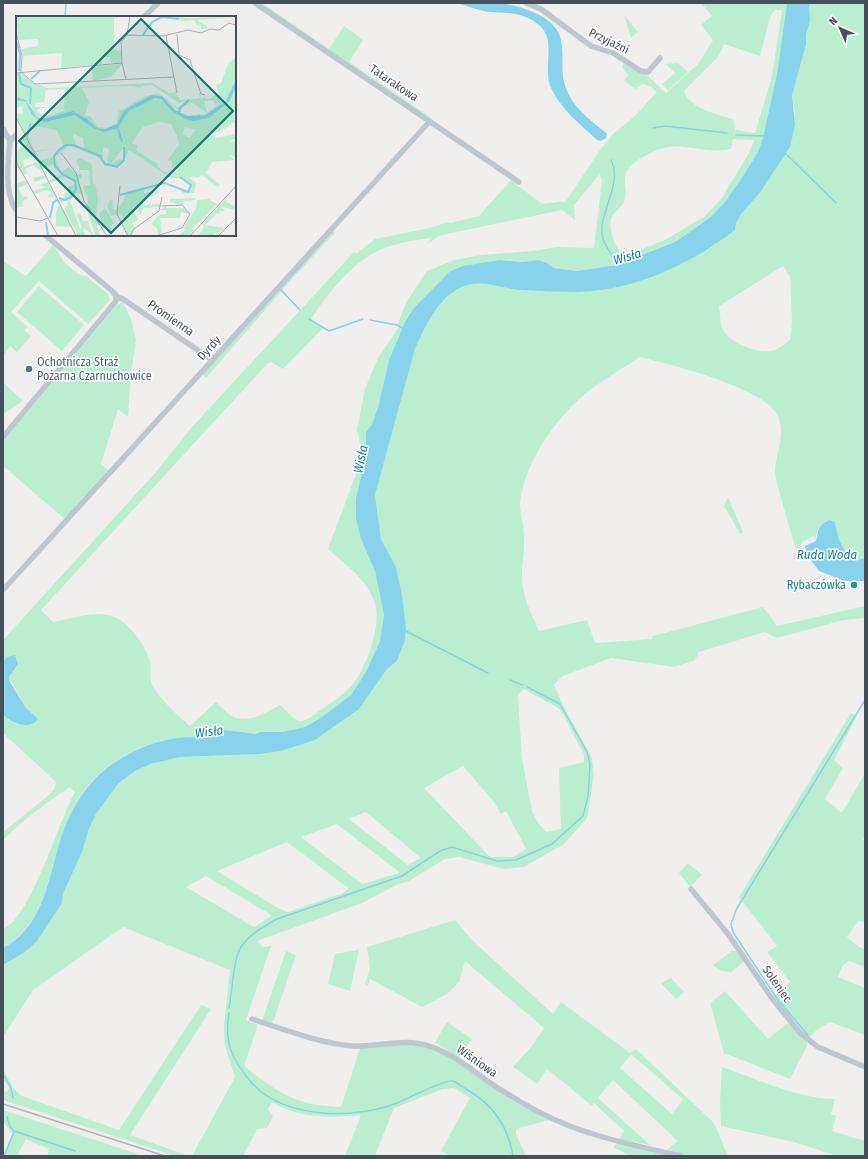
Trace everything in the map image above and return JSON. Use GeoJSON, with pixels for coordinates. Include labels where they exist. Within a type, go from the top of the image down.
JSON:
{"type":"FeatureCollection","features":[{"type":"Feature","properties":{"kind":"street"},"geometry":{"type":"LineString","coordinates":[[145,16],[158,3]]}},
{"type":"Feature","properties":{"kind":"street","name":"Tatarakowa"},"geometry":{"type":"LineString","coordinates":[[255,3],[519,182]]}},
{"type":"Feature","properties":{"kind":"street","name":"Przyjaźni"},"geometry":{"type":"LineString","coordinates":[[526,3],[541,9],[569,32],[591,46],[613,53],[641,71],[648,72],[660,58]]}},
{"type":"Feature","properties":{"kind":"street","name":"Dyrdy"},"geometry":{"type":"LineString","coordinates":[[3,590],[430,121]]}},
{"type":"Feature","properties":{"kind":"street"},"geometry":{"type":"LineString","coordinates":[[3,130],[10,141],[8,194],[16,210]]}},
{"type":"Feature","properties":{"kind":"street"},"geometry":{"type":"LineString","coordinates":[[10,141],[16,135]]}},
{"type":"Feature","properties":{"kind":"street"},"geometry":{"type":"LineString","coordinates":[[3,437],[114,305],[116,297],[112,290],[46,236]]}},
{"type":"Feature","properties":{"kind":"street","name":"Promienna"},"geometry":{"type":"LineString","coordinates":[[116,297],[123,299],[212,360]]}},
{"type":"Feature","properties":{"kind":"street","name":"Soleniec"},"geometry":{"type":"LineString","coordinates":[[691,889],[728,934],[771,997],[800,1033],[818,1047],[865,1067]]}},
{"type":"Feature","properties":{"kind":"street","name":"Wiśniowa"},"geometry":{"type":"LineString","coordinates":[[252,1019],[289,1032],[354,1046],[407,1041],[420,1043],[445,1052],[510,1096],[556,1120],[590,1133],[681,1156]]}},
{"type":"Feature","properties":{"kind":"green space"},"geometry":{"type":"Polygon","coordinates":[[[258,3],[262,3],[329,49],[344,26],[363,40],[349,62],[430,117],[429,119],[258,3]]]}},
{"type":"Feature","properties":{"kind":"green space"},"geometry":{"type":"Polygon","coordinates":[[[701,3],[787,3],[777,74],[763,138],[758,152],[743,176],[725,202],[711,217],[675,242],[616,265],[577,271],[554,268],[547,263],[538,260],[522,262],[500,260],[449,272],[413,309],[405,322],[389,360],[378,407],[372,424],[366,432],[366,445],[362,458],[364,465],[356,498],[361,539],[375,571],[384,615],[380,641],[366,672],[351,695],[322,717],[305,727],[282,732],[260,732],[256,734],[214,730],[203,736],[167,740],[143,747],[111,764],[87,787],[69,818],[62,836],[48,884],[37,912],[29,925],[18,937],[3,948],[3,929],[13,921],[24,907],[34,889],[75,792],[70,787],[52,799],[3,840],[3,832],[49,795],[54,790],[56,782],[3,733],[3,714],[16,724],[27,725],[26,708],[9,677],[18,664],[17,660],[7,657],[3,661],[3,640],[156,472],[191,428],[354,252],[356,254],[375,239],[479,216],[511,180],[542,204],[566,201],[600,150],[614,133],[634,117],[657,92],[650,86],[642,84],[636,89],[624,81],[628,75],[622,67],[624,63],[648,76],[666,93],[698,64],[713,40],[701,25],[712,16],[701,3]],[[775,10],[771,15],[760,56],[724,44],[718,57],[684,91],[692,102],[705,110],[733,119],[735,130],[755,133],[772,76],[782,10],[775,10]],[[733,139],[731,149],[709,150],[679,146],[668,147],[657,150],[632,165],[628,169],[625,177],[626,194],[624,202],[612,216],[610,223],[612,234],[619,250],[625,256],[665,240],[705,216],[721,199],[749,153],[754,140],[733,139]],[[600,174],[574,205],[575,220],[562,210],[439,236],[426,245],[432,238],[401,243],[372,254],[363,260],[338,283],[311,319],[324,327],[283,369],[271,362],[267,364],[41,610],[53,622],[95,614],[108,615],[121,621],[133,632],[143,645],[150,661],[150,679],[154,688],[168,706],[190,726],[216,702],[230,715],[236,718],[243,719],[256,717],[280,705],[293,717],[301,721],[310,718],[334,701],[350,688],[358,677],[368,657],[375,634],[377,613],[372,595],[362,580],[328,549],[356,474],[360,445],[357,429],[365,389],[378,358],[399,327],[398,323],[407,301],[427,271],[454,260],[481,255],[533,251],[557,247],[594,248],[602,180],[600,174]]]}},
{"type":"Feature","properties":{"kind":"green space"},"geometry":{"type":"Polygon","coordinates":[[[809,3],[865,3],[865,557],[858,560],[852,557],[844,549],[837,533],[835,522],[830,520],[820,526],[817,531],[816,538],[813,536],[802,542],[799,548],[796,549],[775,473],[781,430],[778,416],[770,406],[737,387],[693,371],[640,357],[604,380],[578,400],[553,428],[538,451],[526,477],[520,503],[524,532],[522,582],[526,601],[539,631],[587,620],[595,643],[652,639],[653,636],[763,607],[777,626],[865,606],[865,618],[844,620],[777,638],[765,632],[699,652],[695,660],[674,667],[611,658],[563,676],[554,684],[561,701],[592,758],[594,775],[587,818],[564,844],[524,867],[504,869],[459,857],[445,859],[409,881],[396,885],[362,903],[257,941],[263,947],[271,946],[246,1020],[258,1025],[244,1066],[278,1091],[300,1101],[312,1104],[341,1107],[360,1048],[410,1043],[431,1048],[453,1058],[503,1095],[549,1120],[516,1129],[516,1134],[526,1156],[450,1156],[441,1151],[470,1098],[454,1088],[443,1089],[394,1108],[375,1156],[345,1156],[361,1115],[338,1117],[315,1116],[293,1112],[272,1102],[268,1109],[273,1116],[267,1128],[257,1129],[243,1156],[192,1156],[235,1077],[225,1046],[224,1026],[230,970],[123,927],[33,990],[3,1037],[3,965],[25,952],[62,903],[63,894],[82,852],[89,829],[96,814],[118,784],[135,771],[151,764],[180,757],[260,754],[281,751],[315,740],[359,709],[387,669],[397,661],[406,627],[402,595],[396,567],[381,539],[375,495],[415,349],[423,331],[439,305],[454,292],[470,284],[479,283],[525,289],[579,292],[605,289],[631,283],[681,264],[735,230],[736,223],[742,213],[776,168],[795,114],[792,95],[806,45],[806,35],[810,21],[809,3]],[[783,266],[719,306],[722,328],[725,333],[743,346],[750,349],[771,351],[779,348],[790,340],[792,323],[790,277],[783,266]],[[524,689],[518,695],[522,759],[532,811],[538,823],[546,832],[561,829],[559,768],[584,762],[584,754],[560,709],[524,689]],[[463,766],[424,788],[490,857],[513,857],[526,849],[506,811],[501,814],[494,802],[463,766]],[[366,812],[349,819],[408,865],[420,857],[366,812]],[[337,824],[301,837],[362,884],[399,872],[337,824]],[[287,842],[217,871],[278,908],[288,912],[343,893],[348,888],[287,842]],[[206,876],[186,887],[254,927],[271,916],[206,876]]]}},
{"type":"Feature","properties":{"kind":"green space"},"geometry":{"type":"Polygon","coordinates":[[[254,5],[425,120],[426,122],[254,5]]]}},
{"type":"Feature","properties":{"kind":"green space"},"geometry":{"type":"Polygon","coordinates":[[[624,15],[638,32],[631,38],[624,15]]]}},
{"type":"Feature","properties":{"kind":"green space"},"geometry":{"type":"Polygon","coordinates":[[[678,63],[688,72],[668,90],[662,84],[675,73],[666,64],[678,63]]]}},
{"type":"Feature","properties":{"kind":"green space"},"geometry":{"type":"Polygon","coordinates":[[[333,231],[335,233],[292,279],[206,378],[202,374],[333,231]]]}},
{"type":"Feature","properties":{"kind":"green space"},"geometry":{"type":"Polygon","coordinates":[[[53,245],[65,263],[77,273],[87,277],[108,294],[110,300],[88,324],[39,281],[11,312],[28,327],[24,330],[31,336],[17,352],[10,346],[3,356],[3,261],[26,276],[53,245]]]}},
{"type":"Feature","properties":{"kind":"green space"},"geometry":{"type":"Polygon","coordinates":[[[39,286],[84,325],[62,351],[17,312],[39,286]]]}},
{"type":"Feature","properties":{"kind":"green space"},"geometry":{"type":"Polygon","coordinates":[[[123,302],[131,319],[136,340],[131,373],[128,417],[118,409],[101,464],[109,471],[65,519],[3,466],[3,441],[116,306],[123,302]]]}},
{"type":"Feature","properties":{"kind":"green space"},"geometry":{"type":"Polygon","coordinates":[[[3,382],[23,401],[3,414],[3,382]]]}},
{"type":"Feature","properties":{"kind":"green space"},"geometry":{"type":"Polygon","coordinates":[[[728,497],[743,532],[740,534],[724,506],[728,497]]]}},
{"type":"Feature","properties":{"kind":"green space"},"geometry":{"type":"Polygon","coordinates":[[[851,713],[857,716],[834,760],[843,768],[825,799],[842,813],[865,773],[865,835],[863,840],[865,843],[865,922],[858,921],[847,937],[859,947],[865,949],[865,967],[849,961],[842,966],[838,977],[865,988],[865,1035],[830,1022],[826,1024],[818,1029],[809,1039],[790,1079],[724,1053],[710,1003],[725,991],[768,1039],[789,1022],[785,1011],[774,996],[790,982],[767,952],[777,946],[739,897],[851,713]]]}},
{"type":"Feature","properties":{"kind":"green space"},"geometry":{"type":"Polygon","coordinates":[[[688,863],[702,875],[690,887],[679,873],[688,863]]]}},
{"type":"Feature","properties":{"kind":"green space"},"geometry":{"type":"Polygon","coordinates":[[[455,920],[472,940],[553,1014],[561,1002],[630,1053],[636,1049],[714,1123],[728,1156],[689,1156],[666,1150],[678,1141],[613,1080],[598,1098],[650,1145],[619,1139],[624,1131],[594,1103],[592,1106],[547,1069],[537,1084],[513,1067],[531,1047],[544,1028],[465,961],[459,982],[447,994],[422,1007],[370,979],[368,985],[365,984],[370,968],[367,947],[455,920]],[[631,1054],[620,1068],[672,1114],[683,1099],[631,1054]]]}},
{"type":"Feature","properties":{"kind":"green space"},"geometry":{"type":"Polygon","coordinates":[[[359,950],[350,991],[328,984],[335,954],[359,950]]]}},
{"type":"Feature","properties":{"kind":"green space"},"geometry":{"type":"Polygon","coordinates":[[[286,951],[296,955],[272,1025],[262,1021],[286,951]]]}},
{"type":"Feature","properties":{"kind":"green space"},"geometry":{"type":"Polygon","coordinates":[[[732,951],[737,951],[745,961],[731,972],[721,971],[713,965],[732,951]]]}},
{"type":"Feature","properties":{"kind":"green space"},"geometry":{"type":"Polygon","coordinates":[[[671,978],[684,992],[676,999],[661,983],[671,978]]]}},
{"type":"Feature","properties":{"kind":"green space"},"geometry":{"type":"Polygon","coordinates":[[[201,1005],[211,1009],[130,1135],[189,1156],[175,1156],[3,1100],[3,1091],[7,1092],[9,1088],[3,1079],[3,1069],[14,1089],[22,1096],[119,1130],[201,1005]]]}},
{"type":"Feature","properties":{"kind":"green space"},"geometry":{"type":"Polygon","coordinates":[[[447,1022],[472,1039],[459,1058],[435,1042],[447,1022]]]}},
{"type":"Feature","properties":{"kind":"green space"},"geometry":{"type":"Polygon","coordinates":[[[722,1067],[778,1088],[806,1096],[835,1099],[831,1114],[836,1116],[832,1131],[865,1141],[865,1156],[837,1156],[794,1142],[721,1126],[720,1101],[722,1067]]]}},
{"type":"Feature","properties":{"kind":"green space"},"geometry":{"type":"Polygon","coordinates":[[[3,1110],[144,1156],[47,1156],[49,1149],[26,1139],[17,1156],[3,1156],[12,1134],[3,1121],[3,1110]]]}},
{"type":"Feature","properties":{"kind":"green space"},"geometry":{"type":"Polygon","coordinates":[[[617,1142],[675,1156],[632,1156],[614,1148],[617,1142]]]}},
{"type":"Feature","properties":{"kind":"water"},"geometry":{"type":"Polygon","coordinates":[[[457,3],[492,3],[512,5],[543,17],[552,24],[557,29],[561,40],[564,80],[569,95],[576,106],[607,134],[606,138],[601,141],[597,140],[572,117],[556,97],[549,80],[548,41],[545,33],[539,25],[528,18],[519,15],[478,10],[457,3]]]}},
{"type":"Feature","properties":{"kind":"water"},"geometry":{"type":"Polygon","coordinates":[[[787,3],[809,3],[810,21],[806,35],[806,45],[792,95],[795,125],[790,147],[761,191],[742,213],[736,223],[735,230],[700,254],[681,264],[662,273],[621,286],[579,292],[522,290],[484,284],[462,287],[439,305],[428,322],[415,349],[375,495],[381,539],[396,567],[402,595],[406,627],[405,640],[397,661],[387,669],[359,709],[315,740],[281,751],[260,754],[180,757],[151,764],[135,771],[118,784],[96,814],[89,829],[82,852],[63,894],[62,903],[37,941],[25,952],[3,965],[3,948],[18,937],[30,924],[39,909],[46,892],[67,822],[77,802],[97,777],[114,763],[132,752],[158,742],[203,735],[214,730],[256,734],[260,732],[282,732],[305,727],[322,717],[351,695],[366,672],[380,641],[384,615],[375,571],[361,539],[356,518],[356,498],[364,465],[362,458],[366,445],[366,432],[372,424],[378,407],[389,360],[405,322],[413,309],[449,272],[463,266],[500,260],[522,262],[538,260],[547,263],[554,268],[577,271],[616,265],[675,242],[711,217],[725,202],[743,176],[758,152],[763,138],[777,74],[787,3]]]}},
{"type":"Feature","properties":{"kind":"water","name":"Ruda Woda"},"geometry":{"type":"Polygon","coordinates":[[[830,520],[835,522],[839,539],[844,549],[852,557],[858,560],[865,558],[865,581],[845,581],[819,571],[807,555],[805,546],[816,541],[818,531],[821,526],[830,520]]]}},
{"type":"Feature","properties":{"kind":"water"},"geometry":{"type":"Polygon","coordinates":[[[15,655],[18,664],[9,677],[10,682],[26,708],[38,719],[30,725],[15,723],[3,714],[3,661],[7,657],[15,655]]]}},
{"type":"Feature","properties":{"kind":"waterway"},"geometry":{"type":"LineString","coordinates":[[65,16],[66,3]]}},
{"type":"Feature","properties":{"kind":"waterway"},"geometry":{"type":"LineString","coordinates":[[653,128],[665,126],[727,133]]}},
{"type":"Feature","properties":{"kind":"waterway"},"geometry":{"type":"LineString","coordinates":[[736,135],[764,136]]}},
{"type":"Feature","properties":{"kind":"waterway"},"geometry":{"type":"LineString","coordinates":[[785,153],[836,203]]}},
{"type":"Feature","properties":{"kind":"waterway","name":"Wisła"},"geometry":{"type":"LineString","coordinates":[[611,160],[614,169],[613,188],[604,217],[602,235],[606,246],[619,264]]}},
{"type":"Feature","properties":{"kind":"waterway"},"geometry":{"type":"LineString","coordinates":[[281,290],[300,310]]}},
{"type":"Feature","properties":{"kind":"waterway"},"geometry":{"type":"LineString","coordinates":[[309,319],[329,331],[363,319]]}},
{"type":"Feature","properties":{"kind":"waterway"},"geometry":{"type":"LineString","coordinates":[[370,320],[397,325],[404,329]]}},
{"type":"Feature","properties":{"kind":"waterway"},"geometry":{"type":"LineString","coordinates":[[404,630],[488,673]]}},
{"type":"Feature","properties":{"kind":"waterway"},"geometry":{"type":"LineString","coordinates":[[510,680],[522,685]]}},
{"type":"Feature","properties":{"kind":"waterway"},"geometry":{"type":"LineString","coordinates":[[229,1008],[235,965],[241,947],[254,933],[277,919],[402,876],[440,851],[452,847],[497,861],[516,860],[552,844],[583,816],[588,796],[590,764],[587,752],[560,704],[527,687]]}},
{"type":"Feature","properties":{"kind":"waterway"},"geometry":{"type":"LineString","coordinates":[[808,1035],[778,1000],[733,932],[731,924],[737,908],[865,700]]}},
{"type":"Feature","properties":{"kind":"waterway"},"geometry":{"type":"LineString","coordinates":[[229,1013],[228,1033],[234,1058],[251,1082],[265,1094],[281,1103],[320,1113],[340,1114],[361,1112],[397,1103],[434,1086],[453,1081],[476,1095],[498,1117],[511,1145],[513,1156]]}},
{"type":"Feature","properties":{"kind":"waterway"},"geometry":{"type":"LineString","coordinates":[[3,1074],[11,1088],[13,1098]]}},
{"type":"Feature","properties":{"kind":"waterway"},"geometry":{"type":"LineString","coordinates":[[7,1117],[10,1127],[14,1131],[75,1151]]}},
{"type":"Feature","properties":{"kind":"waterway"},"geometry":{"type":"LineString","coordinates":[[4,1156],[14,1132]]}},
{"type":"Feature","properties":{"kind":"railway"},"geometry":{"type":"LineString","coordinates":[[3,1104],[165,1156]]}},
{"type":"Feature","properties":{"kind":"place","name":"Ochotnicza Straż Pożarna Czarnuchowice"},"geometry":{"type":"Point","coordinates":[29,369]}},
{"type":"Feature","properties":{"kind":"place","name":"Rybaczówka"},"geometry":{"type":"Point","coordinates":[854,585]}}]}
